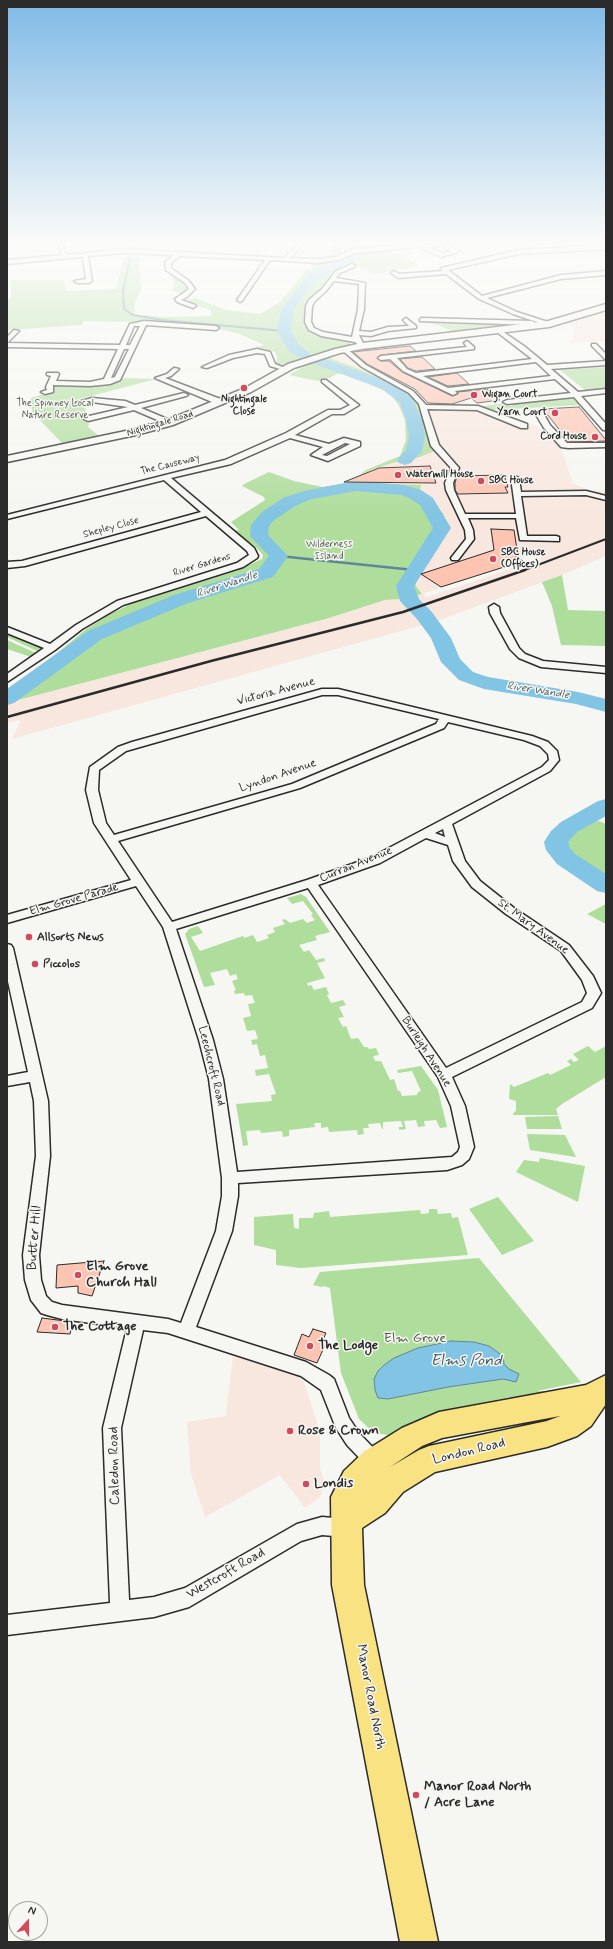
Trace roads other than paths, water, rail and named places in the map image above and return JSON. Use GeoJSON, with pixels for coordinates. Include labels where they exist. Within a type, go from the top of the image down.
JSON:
{"type":"FeatureCollection","features":[{"type":"Feature","properties":{"kind":"main road","name":"Nightingale Road"},"geometry":{"type":"LineString","coordinates":[[7,459],[136,432],[169,423],[220,402],[261,383],[284,370],[344,349],[358,340],[437,335]]}},
{"type":"Feature","properties":{"kind":"main road","name":"London Road"},"geometry":{"type":"LineString","coordinates":[[347,1524],[354,1517],[374,1503],[384,1472],[429,1460],[547,1434],[567,1427],[581,1417],[602,1391]]}},
{"type":"Feature","properties":{"kind":"main road","name":"Manor Road North"},"geometry":{"type":"LineString","coordinates":[[347,1524],[348,1585],[419,1942]]}},
{"type":"Feature","properties":{"kind":"street"},"geometry":{"type":"LineString","coordinates":[[110,382],[107,378],[127,335]]}},
{"type":"Feature","properties":{"kind":"street"},"geometry":{"type":"LineString","coordinates":[[52,383],[90,384],[110,382],[118,379],[139,335]]}},
{"type":"Feature","properties":{"kind":"street"},"geometry":{"type":"LineString","coordinates":[[323,335],[358,340],[369,335]]}},
{"type":"Feature","properties":{"kind":"street"},"geometry":{"type":"LineString","coordinates":[[358,335],[358,340]]}},
{"type":"Feature","properties":{"kind":"street"},"geometry":{"type":"LineString","coordinates":[[504,335],[537,360],[577,394],[606,428]]}},
{"type":"Feature","properties":{"kind":"street"},"geometry":{"type":"LineString","coordinates":[[381,358],[472,348],[467,343]]}},
{"type":"Feature","properties":{"kind":"street"},"geometry":{"type":"LineString","coordinates":[[7,345],[133,347]]}},
{"type":"Feature","properties":{"kind":"street"},"geometry":{"type":"LineString","coordinates":[[594,345],[606,358]]}},
{"type":"Feature","properties":{"kind":"street"},"geometry":{"type":"LineString","coordinates":[[418,348],[424,354]]}},
{"type":"Feature","properties":{"kind":"street"},"geometry":{"type":"LineString","coordinates":[[344,349],[364,366],[411,392],[422,403],[435,446],[455,468],[449,483],[450,490],[470,530],[470,539],[455,558]]}},
{"type":"Feature","properties":{"kind":"street"},"geometry":{"type":"LineString","coordinates":[[205,367],[226,357],[253,351],[263,351],[269,354],[273,366],[284,370]]}},
{"type":"Feature","properties":{"kind":"street"},"geometry":{"type":"LineString","coordinates":[[215,354],[226,357]]}},
{"type":"Feature","properties":{"kind":"street"},"geometry":{"type":"LineString","coordinates":[[392,357],[405,370],[462,397]]}},
{"type":"Feature","properties":{"kind":"street"},"geometry":{"type":"LineString","coordinates":[[414,375],[537,360]]}},
{"type":"Feature","properties":{"kind":"street"},"geometry":{"type":"LineString","coordinates":[[545,367],[606,364]]}},
{"type":"Feature","properties":{"kind":"street"},"geometry":{"type":"LineString","coordinates":[[176,369],[169,375],[158,378],[220,402]]}},
{"type":"Feature","properties":{"kind":"street"},"geometry":{"type":"LineString","coordinates":[[45,392],[51,391],[49,387],[56,374],[49,374]]}},
{"type":"Feature","properties":{"kind":"street"},"geometry":{"type":"LineString","coordinates":[[446,390],[557,377]]}},
{"type":"Feature","properties":{"kind":"street","name":"The Causeway"},"geometry":{"type":"LineString","coordinates":[[7,517],[238,459],[289,435],[331,412],[341,412],[355,405],[324,381]]}},
{"type":"Feature","properties":{"kind":"street"},"geometry":{"type":"LineString","coordinates":[[88,419],[137,408],[184,395],[151,383]]}},
{"type":"Feature","properties":{"kind":"street"},"geometry":{"type":"LineString","coordinates":[[507,402],[606,391]]}},
{"type":"Feature","properties":{"kind":"street"},"geometry":{"type":"LineString","coordinates":[[79,403],[92,400],[125,403],[169,423]]}},
{"type":"Feature","properties":{"kind":"street"},"geometry":{"type":"LineString","coordinates":[[423,407],[478,408],[524,426]]}},
{"type":"Feature","properties":{"kind":"street"},"geometry":{"type":"LineString","coordinates":[[539,413],[547,426],[564,445],[606,444]]}},
{"type":"Feature","properties":{"kind":"street"},"geometry":{"type":"LineString","coordinates":[[289,435],[330,447]]}},
{"type":"Feature","properties":{"kind":"street","name":"River Gardens"},"geometry":{"type":"LineString","coordinates":[[52,648],[79,627],[120,603],[219,572],[251,559],[254,554],[251,550],[166,478]]}},
{"type":"Feature","properties":{"kind":"street"},"geometry":{"type":"LineString","coordinates":[[515,478],[523,538],[556,539]]}},
{"type":"Feature","properties":{"kind":"street"},"geometry":{"type":"LineString","coordinates":[[517,494],[586,493],[606,498]]}},
{"type":"Feature","properties":{"kind":"street","name":"Shepley Close"},"geometry":{"type":"LineString","coordinates":[[7,565],[17,563],[22,564],[207,513]]}},
{"type":"Feature","properties":{"kind":"street"},"geometry":{"type":"LineString","coordinates":[[464,516],[519,516]]}},
{"type":"Feature","properties":{"kind":"street","name":"Shepley Close"},"geometry":{"type":"LineString","coordinates":[[7,572],[20,568],[22,564]]}},
{"type":"Feature","properties":{"kind":"street"},"geometry":{"type":"LineString","coordinates":[[494,607],[495,613],[515,649],[522,656],[548,665],[606,670]]}},
{"type":"Feature","properties":{"kind":"street"},"geometry":{"type":"LineString","coordinates":[[7,630],[52,648]]}},
{"type":"Feature","properties":{"kind":"street"},"geometry":{"type":"LineString","coordinates":[[7,638],[43,655]]}},
{"type":"Feature","properties":{"kind":"street"},"geometry":{"type":"LineString","coordinates":[[7,679],[52,648]]}},
{"type":"Feature","properties":{"kind":"street","name":"Victoria Avenue"},"geometry":{"type":"LineString","coordinates":[[112,839],[100,823],[93,801],[92,778],[94,769],[122,750],[322,692],[338,692],[444,719],[528,738],[544,744],[553,753],[554,760],[552,764]]}},
{"type":"Feature","properties":{"kind":"street","name":"Lyndon Avenue"},"geometry":{"type":"LineString","coordinates":[[112,839],[296,786],[440,726],[444,719]]}},
{"type":"Feature","properties":{"kind":"street","name":"Curran Avenue"},"geometry":{"type":"LineString","coordinates":[[169,927],[310,883],[376,860],[552,764]]}},
{"type":"Feature","properties":{"kind":"street","name":"St. Mary Avenue"},"geometry":{"type":"LineString","coordinates":[[444,824],[448,827],[452,841],[466,872],[476,884],[510,911],[565,948],[588,979],[594,993],[587,1005],[444,1075]]}},
{"type":"Feature","properties":{"kind":"street"},"geometry":{"type":"LineString","coordinates":[[425,834],[446,841],[452,841]]}},
{"type":"Feature","properties":{"kind":"street","name":"Leechcroft Road"},"geometry":{"type":"LineString","coordinates":[[112,839],[169,927],[206,1040],[216,1080],[230,1178],[230,1196],[224,1231],[186,1331]]}},
{"type":"Feature","properties":{"kind":"street","name":"Elm Grove Parade"},"geometry":{"type":"LineString","coordinates":[[7,919],[140,881]]}},
{"type":"Feature","properties":{"kind":"street","name":"Burleigh Avenue"},"geometry":{"type":"LineString","coordinates":[[230,1178],[447,1164],[457,1161],[464,1155],[467,1147],[458,1106],[444,1075],[310,883]]}},
{"type":"Feature","properties":{"kind":"street","name":"Butter Hill"},"geometry":{"type":"LineString","coordinates":[[7,948],[41,1101],[43,1156],[31,1255],[33,1280],[39,1300],[47,1308],[62,1312],[136,1323],[168,1326],[306,1370],[323,1380],[328,1385],[342,1422],[353,1439],[384,1472]]}},
{"type":"Feature","properties":{"kind":"street"},"geometry":{"type":"LineString","coordinates":[[7,1082],[35,1076]]}},
{"type":"Feature","properties":{"kind":"street","name":"Caledon Road"},"geometry":{"type":"LineString","coordinates":[[120,1612],[112,1428],[136,1323]]}},
{"type":"Feature","properties":{"kind":"street","name":"Westcroft Road"},"geometry":{"type":"LineString","coordinates":[[7,1625],[154,1607],[189,1597],[267,1551],[309,1529],[322,1526],[347,1524]]}},
{"type":"Feature","properties":{"kind":"water","name":"Elms Pond"},"geometry":{"type":"Polygon","coordinates":[[[451,1341],[474,1342],[489,1346],[503,1356],[504,1364],[509,1369],[519,1374],[516,1382],[503,1379],[448,1387],[388,1399],[378,1398],[375,1390],[374,1379],[378,1371],[384,1365],[394,1358],[418,1348],[451,1341]]]}},
{"type":"Feature","properties":{"kind":"waterway","name":"River Wandle"},"geometry":{"type":"LineString","coordinates":[[286,335],[293,347],[305,355]]}},
{"type":"Feature","properties":{"kind":"waterway","name":"River Wandle"},"geometry":{"type":"LineString","coordinates":[[317,360],[387,386],[407,401],[414,420],[417,436],[414,451],[405,460]]}},
{"type":"Feature","properties":{"kind":"waterway","name":"River Wandle"},"geometry":{"type":"LineString","coordinates":[[7,699],[95,635],[181,599],[266,573],[279,556],[259,536],[260,525],[268,516],[291,501],[308,495],[356,486],[404,490],[415,494],[427,502],[442,528],[405,586],[410,601],[424,615],[441,638],[451,662],[466,676],[484,683],[578,698],[606,706]]}},
{"type":"Feature","properties":{"kind":"waterway"},"geometry":{"type":"LineString","coordinates":[[279,556],[414,570]]}},
{"type":"Feature","properties":{"kind":"waterway","name":"River Wandle"},"geometry":{"type":"LineString","coordinates":[[606,806],[569,827],[559,836],[556,842],[558,850],[566,859],[606,885]]}},
{"type":"Feature","properties":{"kind":"railway"},"geometry":{"type":"LineString","coordinates":[[522,571],[606,539]]}},
{"type":"Feature","properties":{"kind":"railway"},"geometry":{"type":"LineString","coordinates":[[7,717],[211,661],[403,612],[525,570]]}},
{"type":"Feature","properties":{"kind":"place","name":"Nightingale Close"},"geometry":{"type":"Point","coordinates":[244,388]}},
{"type":"Feature","properties":{"kind":"place","name":"Wigan Court"},"geometry":{"type":"Point","coordinates":[474,395]}},
{"type":"Feature","properties":{"kind":"place","name":"Yarn Court"},"geometry":{"type":"Point","coordinates":[555,413]}},
{"type":"Feature","properties":{"kind":"place","name":"Cord House"},"geometry":{"type":"Point","coordinates":[595,437]}},
{"type":"Feature","properties":{"kind":"place","name":"Watermill House"},"geometry":{"type":"Point","coordinates":[398,475]}},
{"type":"Feature","properties":{"kind":"place","name":"SBC House"},"geometry":{"type":"Point","coordinates":[481,481]}},
{"type":"Feature","properties":{"kind":"place","name":"SBC House (Offices)"},"geometry":{"type":"Point","coordinates":[493,559]}},
{"type":"Feature","properties":{"kind":"place","name":"Allsorts News"},"geometry":{"type":"Point","coordinates":[29,937]}},
{"type":"Feature","properties":{"kind":"place","name":"Piccolos"},"geometry":{"type":"Point","coordinates":[35,964]}},
{"type":"Feature","properties":{"kind":"place","name":"Elm Grove Church Hall"},"geometry":{"type":"Point","coordinates":[78,1275]}},
{"type":"Feature","properties":{"kind":"place","name":"The Cottage"},"geometry":{"type":"Point","coordinates":[55,1327]}},
{"type":"Feature","properties":{"kind":"place","name":"The Lodge"},"geometry":{"type":"Point","coordinates":[310,1346]}},
{"type":"Feature","properties":{"kind":"place","name":"Rose & Crown"},"geometry":{"type":"Point","coordinates":[290,1431]}},
{"type":"Feature","properties":{"kind":"place","name":"Londis"},"geometry":{"type":"Point","coordinates":[306,1484]}},
{"type":"Feature","properties":{"kind":"place","name":"Manor Road North / Acre Lane"},"geometry":{"type":"Point","coordinates":[416,1795]}},
{"type":"Feature","properties":{"kind":"park label","name":"The Spinney Local Nature Reserve"},"geometry":{"type":"Point","coordinates":[55,410]}},
{"type":"Feature","properties":{"kind":"park label","name":"Wilderness Island"},"geometry":{"type":"Point","coordinates":[329,550]}},
{"type":"Feature","properties":{"kind":"park label","name":"Elm Grove"},"geometry":{"type":"Point","coordinates":[415,1339]}}]}
